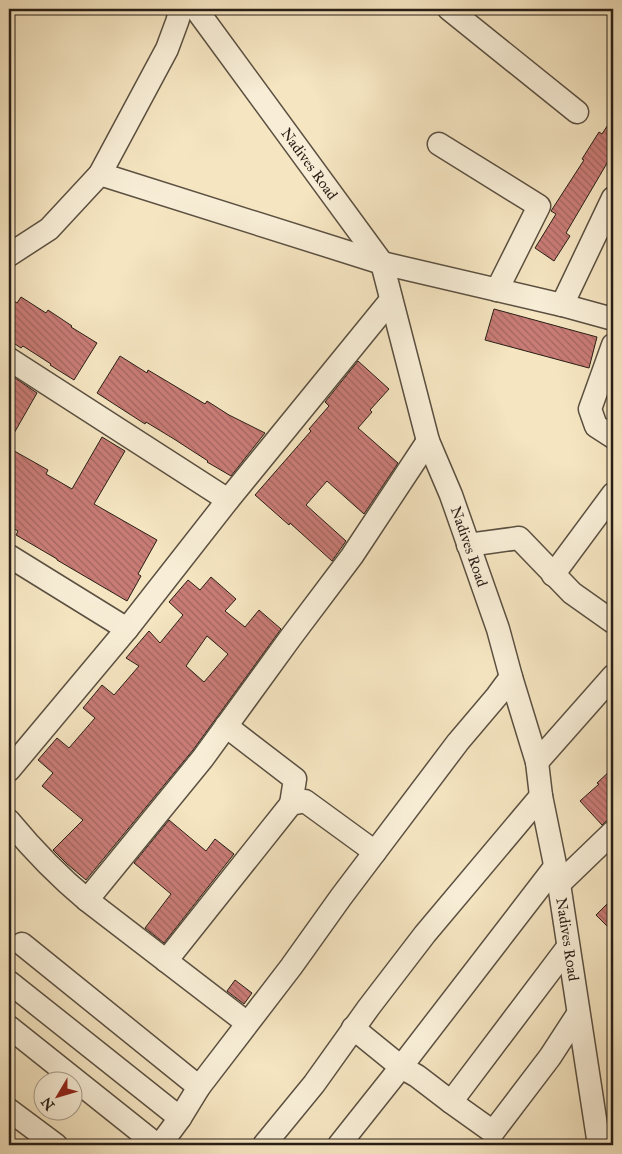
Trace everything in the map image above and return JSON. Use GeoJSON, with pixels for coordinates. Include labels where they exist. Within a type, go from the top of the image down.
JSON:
{"type":"FeatureCollection","features":[{"type":"Feature","properties":{"kind":"street"},"geometry":{"type":"LineString","coordinates":[[9,255],[49,229],[100,174],[167,49],[181,9]]}},
{"type":"Feature","properties":{"kind":"street","name":"Nadives Road"},"geometry":{"type":"LineString","coordinates":[[196,9],[382,263],[428,441],[451,495],[498,629],[510,677],[537,762],[541,796],[557,875],[598,1145]]}},
{"type":"Feature","properties":{"kind":"street"},"geometry":{"type":"LineString","coordinates":[[449,9],[577,112]]}},
{"type":"Feature","properties":{"kind":"street"},"geometry":{"type":"LineString","coordinates":[[439,144],[539,206],[497,290]]}},
{"type":"Feature","properties":{"kind":"street"},"geometry":{"type":"LineString","coordinates":[[100,174],[382,263],[562,305],[613,319]]}},
{"type":"Feature","properties":{"kind":"street"},"geometry":{"type":"LineString","coordinates":[[562,305],[613,198]]}},
{"type":"Feature","properties":{"kind":"street"},"geometry":{"type":"LineString","coordinates":[[9,770],[126,629],[228,500],[392,300]]}},
{"type":"Feature","properties":{"kind":"street"},"geometry":{"type":"LineString","coordinates":[[613,345],[590,409],[596,426],[613,437]]}},
{"type":"Feature","properties":{"kind":"street"},"geometry":{"type":"LineString","coordinates":[[9,359],[228,500]]}},
{"type":"Feature","properties":{"kind":"street"},"geometry":{"type":"LineString","coordinates":[[87,900],[203,758],[352,556],[428,441]]}},
{"type":"Feature","properties":{"kind":"street"},"geometry":{"type":"LineString","coordinates":[[553,574],[613,494]]}},
{"type":"Feature","properties":{"kind":"street"},"geometry":{"type":"LineString","coordinates":[[468,545],[518,538],[572,593],[613,622]]}},
{"type":"Feature","properties":{"kind":"street"},"geometry":{"type":"LineString","coordinates":[[9,556],[126,629]]}},
{"type":"Feature","properties":{"kind":"street"},"geometry":{"type":"LineString","coordinates":[[537,762],[613,676]]}},
{"type":"Feature","properties":{"kind":"street"},"geometry":{"type":"LineString","coordinates":[[9,1027],[158,1145],[180,1118],[200,1087],[375,852],[510,677]]}},
{"type":"Feature","properties":{"kind":"street"},"geometry":{"type":"LineString","coordinates":[[166,960],[290,804],[294,779],[226,726]]}},
{"type":"Feature","properties":{"kind":"street"},"geometry":{"type":"LineString","coordinates":[[264,1145],[314,1084],[425,934],[541,796]]}},
{"type":"Feature","properties":{"kind":"street"},"geometry":{"type":"LineString","coordinates":[[290,804],[305,801],[375,852]]}},
{"type":"Feature","properties":{"kind":"street"},"geometry":{"type":"LineString","coordinates":[[9,821],[39,856],[68,884],[247,1024]]}},
{"type":"Feature","properties":{"kind":"street"},"geometry":{"type":"LineString","coordinates":[[339,1145],[557,875],[613,832]]}},
{"type":"Feature","properties":{"kind":"street"},"geometry":{"type":"LineString","coordinates":[[22,944],[200,1087]]}},
{"type":"Feature","properties":{"kind":"street"},"geometry":{"type":"LineString","coordinates":[[450,1102],[568,948]]}},
{"type":"Feature","properties":{"kind":"street"},"geometry":{"type":"LineString","coordinates":[[9,982],[180,1118]]}},
{"type":"Feature","properties":{"kind":"street"},"geometry":{"type":"LineString","coordinates":[[354,1028],[401,1067],[417,1076],[450,1102],[489,1139],[550,1057],[578,1014]]}},
{"type":"Feature","properties":{"kind":"street"},"geometry":{"type":"LineString","coordinates":[[9,1110],[56,1145]]}},
{"type":"Feature","properties":{"kind":"building"},"geometry":{"type":"Polygon","coordinates":[[[613,117],[613,153],[566,233],[570,236],[554,261],[535,248],[556,214],[551,211],[584,160],[582,159],[599,132],[602,134],[613,117]]]}},
{"type":"Feature","properties":{"kind":"building"},"geometry":{"type":"Polygon","coordinates":[[[21,297],[46,313],[48,310],[97,343],[74,380],[23,346],[21,348],[9,340],[9,298],[17,303],[21,297]]]}},
{"type":"Feature","properties":{"kind":"building"},"geometry":{"type":"Polygon","coordinates":[[[494,309],[597,337],[589,368],[485,340],[494,309]]]}},
{"type":"Feature","properties":{"kind":"building"},"geometry":{"type":"Polygon","coordinates":[[[120,356],[147,373],[148,370],[205,404],[207,401],[229,415],[265,433],[231,476],[97,393],[120,356]]]}},
{"type":"Feature","properties":{"kind":"building"},"geometry":{"type":"Polygon","coordinates":[[[358,361],[389,389],[370,410],[372,412],[358,428],[398,463],[364,514],[327,481],[306,505],[346,541],[332,561],[290,523],[289,525],[255,495],[311,431],[309,429],[329,406],[325,402],[358,361]]]}},
{"type":"Feature","properties":{"kind":"building"},"geometry":{"type":"Polygon","coordinates":[[[15,378],[37,393],[9,442],[9,389],[15,378]]]}},
{"type":"Feature","properties":{"kind":"building"},"geometry":{"type":"Polygon","coordinates":[[[102,437],[125,451],[94,504],[157,540],[138,574],[141,576],[127,601],[16,535],[18,531],[9,526],[9,448],[48,470],[46,474],[72,489],[102,437]]]}},
{"type":"Feature","properties":{"kind":"building"},"geometry":{"type":"Polygon","coordinates":[[[211,577],[236,599],[225,611],[245,627],[259,610],[281,629],[193,750],[86,880],[53,850],[83,820],[42,786],[53,773],[38,760],[57,738],[69,748],[95,718],[83,708],[102,685],[114,695],[139,666],[126,658],[149,631],[160,643],[183,615],[169,602],[188,580],[200,590],[211,577]],[[207,636],[186,666],[204,682],[228,654],[207,636]]]}},
{"type":"Feature","properties":{"kind":"building"},"geometry":{"type":"Polygon","coordinates":[[[613,768],[613,815],[602,825],[580,801],[613,768]]]}},
{"type":"Feature","properties":{"kind":"building"},"geometry":{"type":"Polygon","coordinates":[[[169,820],[206,851],[215,839],[234,854],[164,943],[145,928],[171,894],[134,863],[169,820]]]}},
{"type":"Feature","properties":{"kind":"building"},"geometry":{"type":"Polygon","coordinates":[[[613,898],[613,932],[596,915],[613,898]]]}},
{"type":"Feature","properties":{"kind":"building"},"geometry":{"type":"Polygon","coordinates":[[[235,980],[252,993],[244,1004],[227,991],[235,980]]]}}]}
